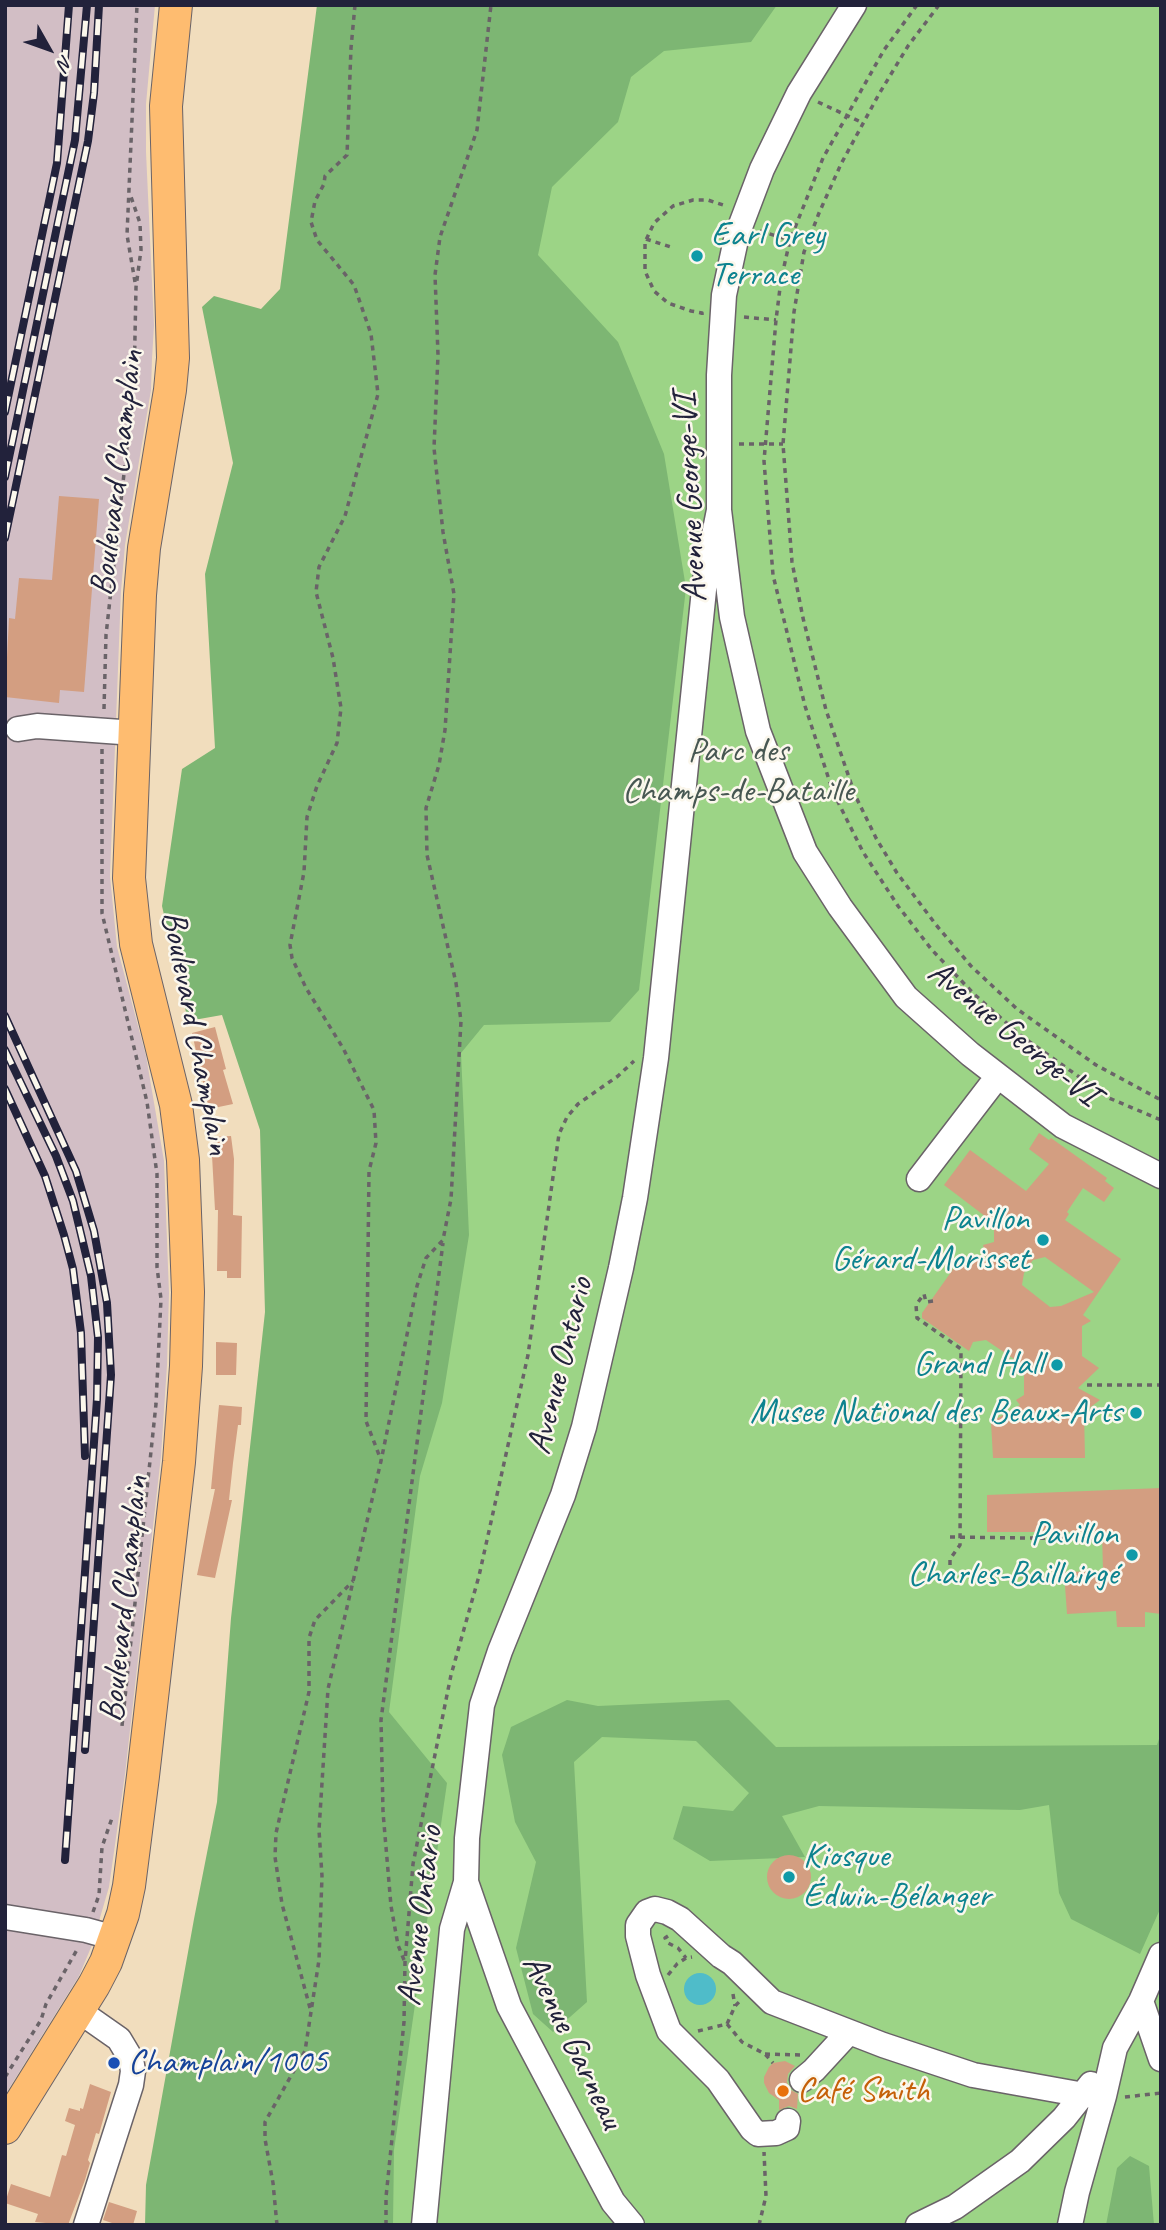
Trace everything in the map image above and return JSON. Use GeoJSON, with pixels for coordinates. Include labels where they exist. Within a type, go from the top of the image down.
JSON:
{"type":"FeatureCollection","features":[{"type":"Feature","properties":{"kind":"main road","name":"Boulevard Champlain"},"geometry":{"type":"LineString","coordinates":[[5,2128],[79,2011],[106,1962],[101,1934],[129,1886],[179,1462],[188,1304],[183,1160],[176,1105],[143,973],[131,912],[130,835],[143,560],[173,358],[166,106],[176,5]]}},
{"type":"Feature","properties":{"kind":"street","name":"Avenue George-VI"},"geometry":{"type":"LineString","coordinates":[[854,5],[818,59],[762,169],[737,235],[723,305],[719,374],[719,510],[732,617],[758,731],[805,852],[853,926],[906,997],[998,1076],[1063,1126],[1161,1176]]}},
{"type":"Feature","properties":{"kind":"street","name":"Avenue Ontario"},"geometry":{"type":"LineString","coordinates":[[424,2225],[452,1929],[466,1882],[467,1838],[482,1705],[500,1651],[563,1495],[584,1427],[633,1210],[656,1058],[705,580],[719,510]]}},
{"type":"Feature","properties":{"kind":"street"},"geometry":{"type":"LineString","coordinates":[[701,620],[732,617]]}},
{"type":"Feature","properties":{"kind":"street"},"geometry":{"type":"LineString","coordinates":[[18,729],[37,726],[135,733]]}},
{"type":"Feature","properties":{"kind":"street"},"geometry":{"type":"LineString","coordinates":[[919,1179],[998,1076]]}},
{"type":"Feature","properties":{"kind":"street","name":"Avenue Garneau"},"geometry":{"type":"LineString","coordinates":[[466,1882],[509,2007],[613,2202],[632,2225]]}},
{"type":"Feature","properties":{"kind":"street"},"geometry":{"type":"LineString","coordinates":[[788,2122],[787,2128],[776,2133],[758,2134],[718,2080],[668,2031],[648,1975],[638,1936],[638,1925],[647,1912],[655,1909],[680,1919],[732,1963],[772,2002],[973,2075],[1094,2096]]}},
{"type":"Feature","properties":{"kind":"street"},"geometry":{"type":"LineString","coordinates":[[5,1917],[101,1934]]}},
{"type":"Feature","properties":{"kind":"street"},"geometry":{"type":"LineString","coordinates":[[1070,2225],[1094,2096],[1161,1955]]}},
{"type":"Feature","properties":{"kind":"street"},"geometry":{"type":"LineString","coordinates":[[1141,2001],[1161,2059]]}},
{"type":"Feature","properties":{"kind":"street"},"geometry":{"type":"LineString","coordinates":[[79,2011],[118,2039],[131,2059],[133,2071],[131,2085],[86,2225]]}},
{"type":"Feature","properties":{"kind":"street"},"geometry":{"type":"LineString","coordinates":[[802,2080],[849,2032]]}},
{"type":"Feature","properties":{"kind":"street"},"geometry":{"type":"LineString","coordinates":[[918,2225],[955,2207],[1020,2161],[1094,2096]]}},
{"type":"Feature","properties":{"kind":"path"},"geometry":{"type":"LineString","coordinates":[[136,287],[127,235],[137,5]]}},
{"type":"Feature","properties":{"kind":"path"},"geometry":{"type":"LineString","coordinates":[[355,5],[347,155],[326,176],[314,201],[311,222],[317,240],[354,285],[371,334],[378,394],[345,516],[318,568],[316,592],[333,658],[341,708],[337,743],[317,786],[307,817],[304,872],[290,945],[292,958],[306,988],[344,1048],[374,1110],[376,1143],[369,1171],[366,1420],[382,1461]]}},
{"type":"Feature","properties":{"kind":"path"},"geometry":{"type":"LineString","coordinates":[[405,1962],[398,1945],[391,1906],[383,1812],[381,1720],[443,1241],[451,1199],[461,1021],[457,983],[427,855],[426,808],[439,765],[445,730],[454,594],[443,532],[434,448],[438,355],[435,275],[440,237],[477,130],[491,5]]}},
{"type":"Feature","properties":{"kind":"path"},"geometry":{"type":"LineString","coordinates":[[917,5],[884,50],[823,159],[790,240],[776,320],[764,461],[773,575],[805,706],[833,792],[863,852],[898,906],[932,950],[974,994],[1020,1035],[1109,1098],[1161,1120]]}},
{"type":"Feature","properties":{"kind":"path"},"geometry":{"type":"LineString","coordinates":[[939,5],[908,46],[863,123],[819,213],[804,252],[794,312],[783,444],[792,562],[803,618],[826,709],[855,795],[897,873],[971,966],[1017,1009],[1096,1065],[1161,1100]]}},
{"type":"Feature","properties":{"kind":"path"},"geometry":{"type":"LineString","coordinates":[[813,100],[863,123]]}},
{"type":"Feature","properties":{"kind":"path"},"geometry":{"type":"LineString","coordinates":[[122,1728],[156,1404],[161,1299],[157,1267],[156,1174],[147,1102],[102,913],[100,889],[106,635],[134,384],[136,287],[142,235],[130,194]]}},
{"type":"Feature","properties":{"kind":"path"},"geometry":{"type":"LineString","coordinates":[[702,326],[702,313],[691,312],[668,303],[649,283],[643,260],[646,239],[654,223],[664,212],[684,201],[708,200],[726,206]]}},
{"type":"Feature","properties":{"kind":"path"},"geometry":{"type":"LineString","coordinates":[[755,229],[790,240]]}},
{"type":"Feature","properties":{"kind":"path"},"geometry":{"type":"LineString","coordinates":[[646,239],[674,248]]}},
{"type":"Feature","properties":{"kind":"path"},"geometry":{"type":"LineString","coordinates":[[742,317],[776,320]]}},
{"type":"Feature","properties":{"kind":"path"},"geometry":{"type":"LineString","coordinates":[[739,444],[783,444]]}},
{"type":"Feature","properties":{"kind":"path"},"geometry":{"type":"LineString","coordinates":[[386,2225],[386,2197],[404,2022],[405,1962],[413,1864],[451,1675],[479,1576],[527,1354],[559,1134],[567,1117],[578,1104],[618,1076],[636,1059],[656,1058]]}},
{"type":"Feature","properties":{"kind":"path"},"geometry":{"type":"LineString","coordinates":[[275,2224],[265,2122],[305,2051],[319,1960],[322,1876],[319,1830],[328,1689],[382,1461],[417,1286],[426,1258],[443,1241]]}},
{"type":"Feature","properties":{"kind":"path"},"geometry":{"type":"LineString","coordinates":[[933,1301],[926,1302],[923,1294],[916,1306],[917,1318],[961,1349],[960,1545],[950,1559],[950,1566]]}},
{"type":"Feature","properties":{"kind":"path"},"geometry":{"type":"LineString","coordinates":[[1087,1385],[1161,1385]]}},
{"type":"Feature","properties":{"kind":"path"},"geometry":{"type":"LineString","coordinates":[[950,1537],[1102,1539]]}},
{"type":"Feature","properties":{"kind":"path"},"geometry":{"type":"LineString","coordinates":[[310,2011],[282,1904],[275,1857],[275,1833],[309,1692],[309,1638],[315,1620],[354,1580]]}},
{"type":"Feature","properties":{"kind":"path"},"geometry":{"type":"LineString","coordinates":[[5,2077],[74,1960],[101,1934],[100,1857],[113,1805]]}},
{"type":"Feature","properties":{"kind":"path"},"geometry":{"type":"LineString","coordinates":[[665,1938],[686,1958]]}},
{"type":"Feature","properties":{"kind":"path"},"geometry":{"type":"LineString","coordinates":[[666,1977],[686,1958],[700,1956]]}},
{"type":"Feature","properties":{"kind":"path"},"geometry":{"type":"LineString","coordinates":[[731,1985],[735,2006]]}},
{"type":"Feature","properties":{"kind":"path"},"geometry":{"type":"LineString","coordinates":[[689,2051],[696,2032],[702,2028],[720,2028],[727,2024],[735,2006],[741,2000],[767,1997]]}},
{"type":"Feature","properties":{"kind":"path"},"geometry":{"type":"LineString","coordinates":[[727,2024],[742,2042],[765,2054],[773,2063]]}},
{"type":"Feature","properties":{"kind":"path"},"geometry":{"type":"LineString","coordinates":[[1094,2096],[1127,2097],[1161,2092]]}},
{"type":"Feature","properties":{"kind":"path"},"geometry":{"type":"LineString","coordinates":[[758,2134],[765,2156],[766,2182],[759,2225]]}},
{"type":"Feature","properties":{"kind":"shaded area"},"geometry":{"type":"Polygon","coordinates":[[[5,5],[155,5],[146,104],[154,325],[151,390],[125,545],[121,591],[110,876],[117,947],[146,1056],[164,1161],[169,1293],[161,1456],[125,1774],[109,1887],[92,1945],[79,1976],[5,2095],[5,5]]]}},
{"type":"Feature","properties":{"kind":"green space"},"geometry":{"type":"Polygon","coordinates":[[[317,5],[777,5],[751,42],[664,51],[631,77],[618,122],[552,187],[538,255],[618,342],[664,454],[686,588],[639,990],[610,1022],[484,1025],[461,1053],[469,1235],[442,1403],[420,1476],[389,1712],[447,1783],[394,2150],[393,2225],[145,2225],[146,2185],[217,1802],[231,1618],[265,1312],[260,1130],[222,1015],[188,1021],[162,906],[182,769],[215,748],[205,574],[233,463],[202,307],[214,296],[261,309],[280,289],[317,5]]]}},
{"type":"Feature","properties":{"kind":"green space","name":"Parc des Champs-de-Bataille"},"geometry":{"type":"Polygon","coordinates":[[[434,5],[1161,5],[1161,2225],[289,2225],[434,5]]]}},
{"type":"Feature","properties":{"kind":"green space"},"geometry":{"type":"Polygon","coordinates":[[[567,1700],[598,1706],[729,1700],[776,1747],[1157,1745],[1161,1733],[1161,1907],[1140,1954],[1071,1919],[1059,1893],[1049,1805],[1020,1810],[819,1806],[782,1816],[805,1857],[710,1861],[673,1839],[683,1806],[733,1811],[749,1793],[696,1741],[602,1737],[574,1762],[587,2002],[553,2032],[533,2014],[516,1948],[536,1862],[515,1822],[502,1755],[511,1727],[567,1700]]]}},
{"type":"Feature","properties":{"kind":"green space"},"geometry":{"type":"Polygon","coordinates":[[[1130,2156],[1149,2166],[1154,2225],[1106,2225],[1117,2168],[1130,2156]]]}},
{"type":"Feature","properties":{"kind":"water"},"geometry":{"type":"Polygon","coordinates":[[[700,1973],[711,1978],[716,1989],[711,2000],[700,2005],[689,2000],[684,1989],[689,1978],[700,1973]]]}},
{"type":"Feature","properties":{"kind":"building"},"geometry":{"type":"Polygon","coordinates":[[[59,496],[99,499],[84,692],[60,690],[59,703],[5,697],[9,618],[15,619],[19,578],[52,580],[59,496]]]}},
{"type":"Feature","properties":{"kind":"building"},"geometry":{"type":"Polygon","coordinates":[[[215,1027],[233,1104],[209,1109],[192,1033],[215,1027]]]}},
{"type":"Feature","properties":{"kind":"building","name":"Pavillon Gérard-Morisset"},"geometry":{"type":"Polygon","coordinates":[[[1039,1133],[1049,1140],[1051,1138],[1107,1178],[1105,1181],[1114,1188],[1104,1202],[1083,1188],[1067,1212],[1069,1214],[1065,1220],[1121,1259],[1083,1315],[1091,1321],[1082,1326],[1082,1356],[1099,1368],[1078,1388],[1100,1400],[1084,1412],[1085,1458],[993,1458],[991,1422],[1020,1405],[1016,1400],[1024,1395],[1024,1375],[1014,1370],[1020,1363],[986,1340],[973,1342],[969,1351],[922,1318],[922,1313],[961,1258],[987,1260],[983,1245],[994,1242],[994,1223],[944,1185],[970,1150],[1026,1191],[1049,1164],[1029,1149],[1039,1133]],[[1045,1257],[1033,1260],[1024,1273],[1022,1285],[1050,1307],[1061,1306],[1094,1292],[1045,1257]]]}},
{"type":"Feature","properties":{"kind":"building"},"geometry":{"type":"Polygon","coordinates":[[[231,1136],[234,1159],[233,1215],[242,1216],[241,1278],[227,1278],[227,1271],[217,1271],[218,1210],[215,1210],[211,1137],[231,1136]]]}},
{"type":"Feature","properties":{"kind":"building"},"geometry":{"type":"Polygon","coordinates":[[[216,1342],[237,1343],[236,1375],[216,1375],[216,1342]]]}},
{"type":"Feature","properties":{"kind":"building"},"geometry":{"type":"Polygon","coordinates":[[[219,1405],[242,1407],[229,1500],[232,1500],[215,1578],[197,1575],[215,1489],[211,1489],[219,1405]]]}},
{"type":"Feature","properties":{"kind":"building","name":"Pavillon Charles-Baillairgé"},"geometry":{"type":"Polygon","coordinates":[[[1161,1488],[1161,1614],[1145,1612],[1145,1627],[1117,1627],[1116,1611],[1067,1614],[1064,1572],[1103,1571],[1102,1532],[987,1532],[987,1495],[1161,1488]]]}},
{"type":"Feature","properties":{"kind":"building","name":"Kiosque Édwin-Bélanger"},"geometry":{"type":"Polygon","coordinates":[[[789,1855],[805,1861],[811,1877],[805,1893],[789,1899],[773,1893],[767,1877],[773,1861],[789,1855]]]}},
{"type":"Feature","properties":{"kind":"building","name":"Café Smith"},"geometry":{"type":"Polygon","coordinates":[[[785,2061],[795,2066],[788,2074],[787,2082],[791,2090],[798,2094],[797,2109],[789,2106],[779,2110],[779,2100],[769,2093],[764,2083],[769,2067],[773,2063],[785,2061]]]}},
{"type":"Feature","properties":{"kind":"building"},"geometry":{"type":"Polygon","coordinates":[[[90,2084],[111,2092],[88,2160],[90,2163],[85,2180],[68,2225],[35,2222],[38,2214],[5,2203],[11,2184],[50,2197],[62,2155],[66,2156],[75,2125],[65,2121],[69,2108],[80,2111],[80,2108],[83,2109],[90,2084]]]}},
{"type":"Feature","properties":{"kind":"building"},"geometry":{"type":"Polygon","coordinates":[[[109,2202],[137,2211],[133,2225],[118,2225],[103,2220],[109,2202]]]}},
{"type":"Feature","properties":{"kind":"railway"},"geometry":{"type":"LineString","coordinates":[[5,412],[57,163],[69,5]]}},
{"type":"Feature","properties":{"kind":"railway"},"geometry":{"type":"LineString","coordinates":[[5,477],[75,140],[87,5]]}},
{"type":"Feature","properties":{"kind":"railway"},"geometry":{"type":"LineString","coordinates":[[5,538],[88,141],[94,93],[99,5]]}},
{"type":"Feature","properties":{"kind":"railway"},"geometry":{"type":"LineString","coordinates":[[5,1016],[76,1171],[94,1231],[107,1303],[111,1375],[85,1750]]}},
{"type":"Feature","properties":{"kind":"railway"},"geometry":{"type":"LineString","coordinates":[[5,1050],[56,1156],[73,1201],[91,1276],[98,1337],[97,1399],[65,1860]]}},
{"type":"Feature","properties":{"kind":"railway"},"geometry":{"type":"LineString","coordinates":[[5,1089],[45,1176],[73,1269],[81,1333],[85,1456]]}},
{"type":"Feature","properties":{"kind":"place","name":"Earl Grey Terrace"},"geometry":{"type":"Point","coordinates":[697,256]}},
{"type":"Feature","properties":{"kind":"place","name":"Pavillon Gérard-Morisset"},"geometry":{"type":"Point","coordinates":[1043,1240]}},
{"type":"Feature","properties":{"kind":"place","name":"Grand Hall"},"geometry":{"type":"Point","coordinates":[1057,1365]}},
{"type":"Feature","properties":{"kind":"place","name":"Musee National des Beaux-Arts"},"geometry":{"type":"Point","coordinates":[1136,1413]}},
{"type":"Feature","properties":{"kind":"place","name":"Pavillon Charles-Baillairgé"},"geometry":{"type":"Point","coordinates":[1132,1555]}},
{"type":"Feature","properties":{"kind":"place","name":"Kiosque Édwin-Bélanger"},"geometry":{"type":"Point","coordinates":[789,1877]}},
{"type":"Feature","properties":{"kind":"place","name":"Champlain/1005"},"geometry":{"type":"Point","coordinates":[114,2063]}},
{"type":"Feature","properties":{"kind":"place","name":"Café Smith"},"geometry":{"type":"Point","coordinates":[783,2091]}}]}
